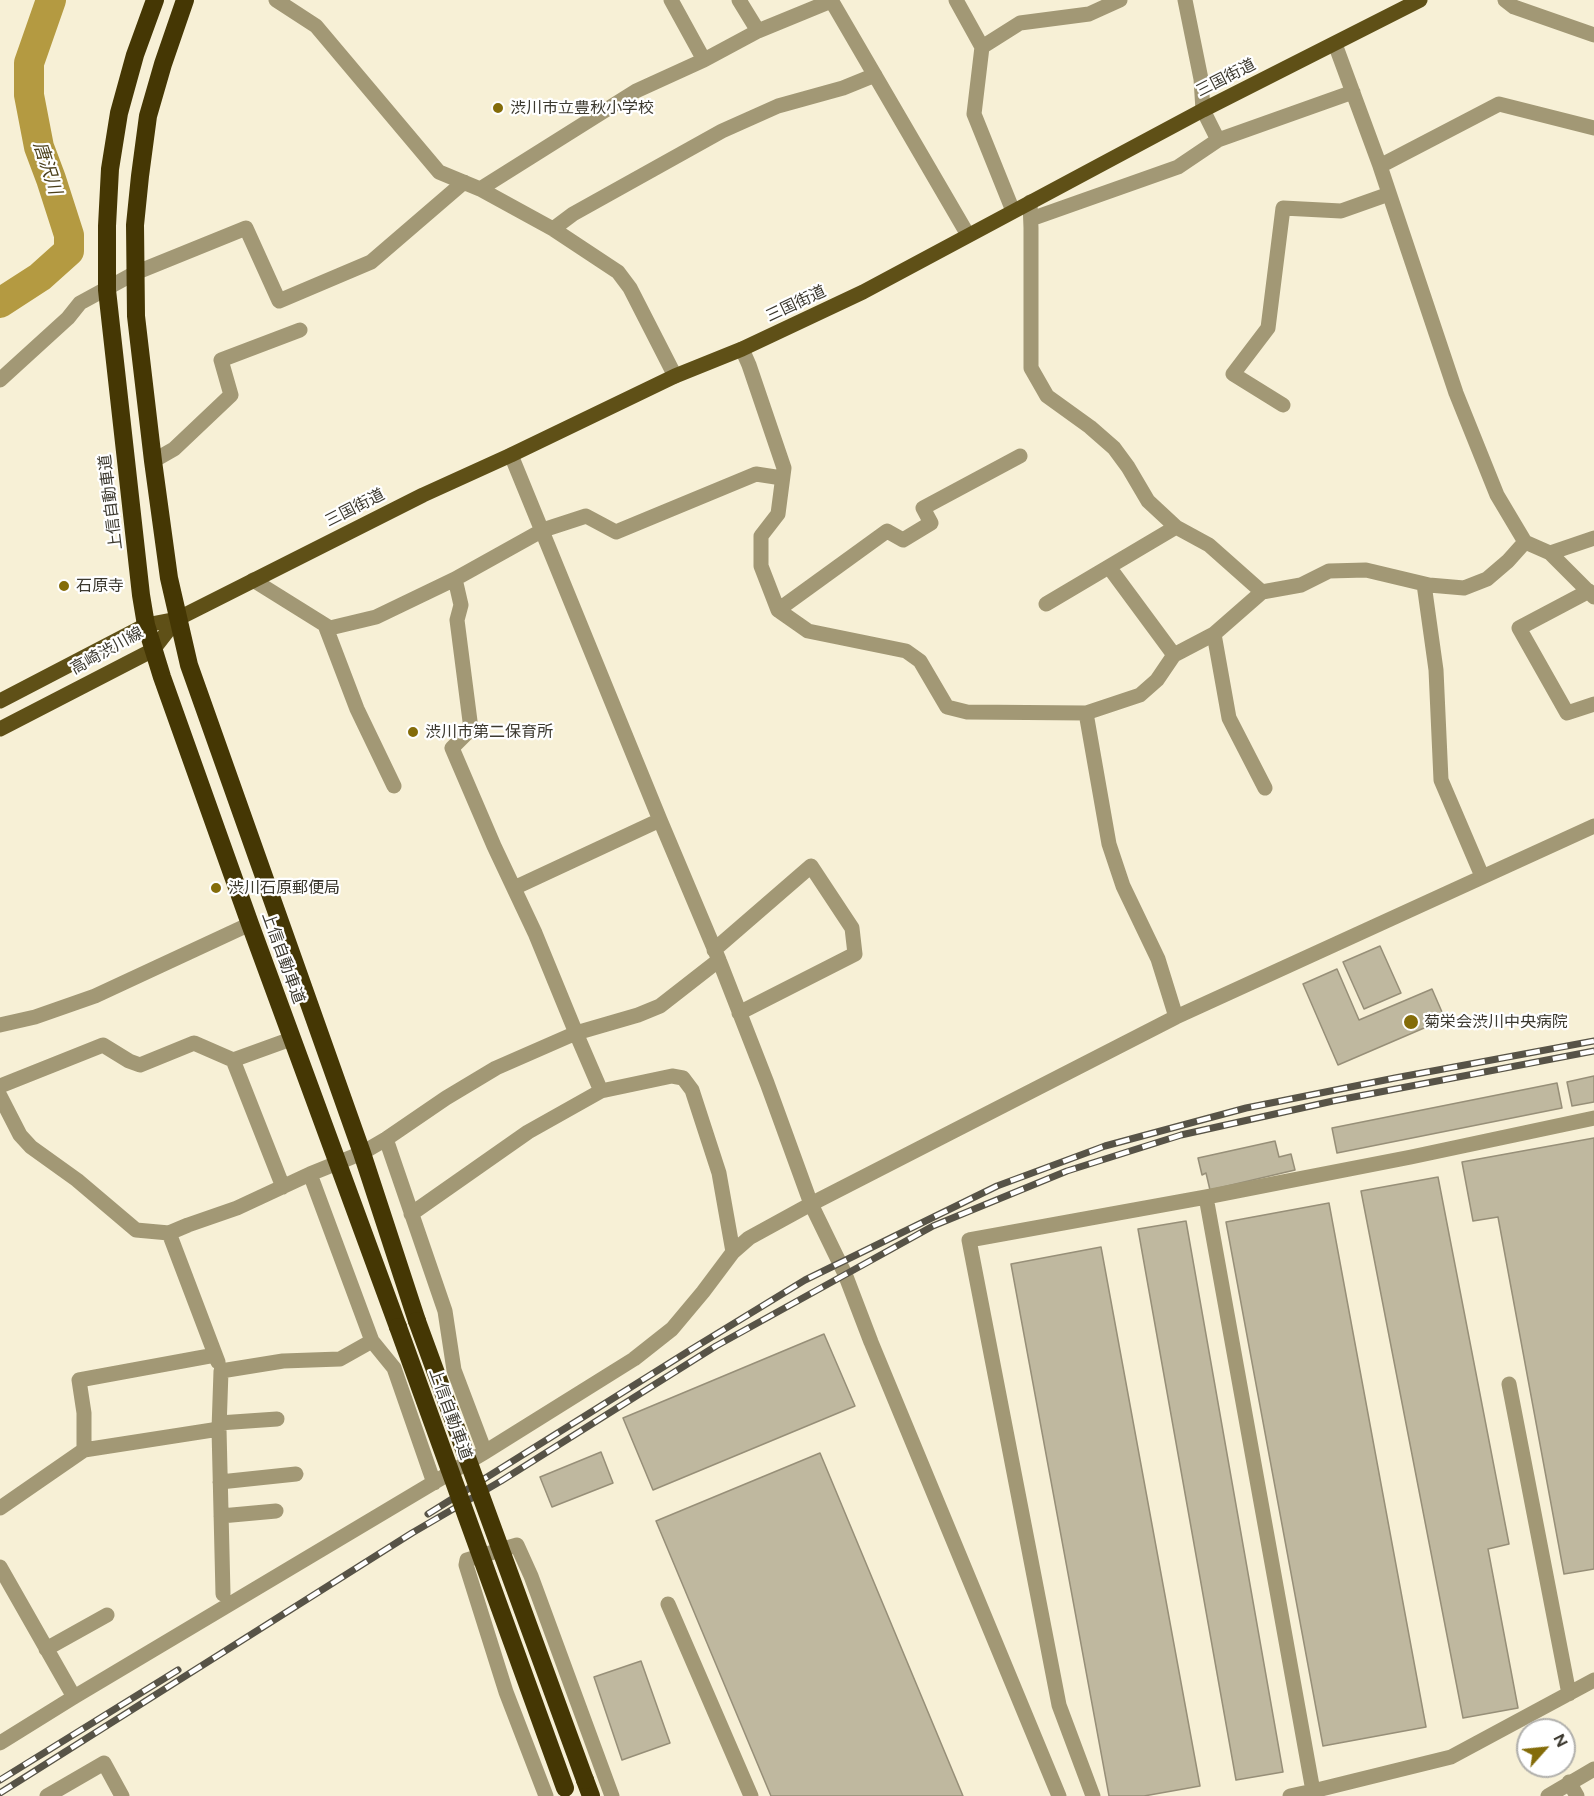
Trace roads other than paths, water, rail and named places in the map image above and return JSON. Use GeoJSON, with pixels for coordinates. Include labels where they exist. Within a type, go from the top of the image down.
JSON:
{"type":"FeatureCollection","features":[{"type":"Feature","properties":{"kind":"highway","name":"上信自動車道"},"geometry":{"type":"LineString","coordinates":[[155,0],[135,55],[119,113],[110,169],[106,226],[106,290],[146,625],[291,1039],[567,1792]]}},
{"type":"Feature","properties":{"kind":"highway","name":"上信自動車道"},"geometry":{"type":"LineString","coordinates":[[185,0],[148,116],[137,206],[135,273],[136,316],[153,461],[177,619],[189,665],[362,1153],[417,1321],[588,1788]]}},
{"type":"Feature","properties":{"kind":"main road","name":"三国街道"},"geometry":{"type":"LineString","coordinates":[[177,619],[423,495],[675,376],[742,350],[863,292],[1203,110],[1420,0]]}},
{"type":"Feature","properties":{"kind":"main road","name":"高崎渋川線"},"geometry":{"type":"LineString","coordinates":[[0,700],[146,625],[177,619]]}},
{"type":"Feature","properties":{"kind":"main road","name":"高崎渋川線"},"geometry":{"type":"LineString","coordinates":[[0,729],[153,650],[177,619]]}},
{"type":"Feature","properties":{"kind":"street"},"geometry":{"type":"LineString","coordinates":[[276,0],[316,26],[439,172],[480,189],[553,229],[618,272],[630,288],[675,376]]}},
{"type":"Feature","properties":{"kind":"street"},"geometry":{"type":"LineString","coordinates":[[671,0],[704,60]]}},
{"type":"Feature","properties":{"kind":"street"},"geometry":{"type":"LineString","coordinates":[[739,0],[758,31]]}},
{"type":"Feature","properties":{"kind":"street"},"geometry":{"type":"LineString","coordinates":[[480,189],[636,91],[704,60],[758,31],[831,0],[968,235]]}},
{"type":"Feature","properties":{"kind":"street"},"geometry":{"type":"LineString","coordinates":[[956,0],[982,47],[974,114],[1013,212]]}},
{"type":"Feature","properties":{"kind":"street"},"geometry":{"type":"LineString","coordinates":[[982,47],[1020,22],[1089,14],[1120,0]]}},
{"type":"Feature","properties":{"kind":"street"},"geometry":{"type":"LineString","coordinates":[[1185,0],[1201,78],[1203,110],[1218,140]]}},
{"type":"Feature","properties":{"kind":"street"},"geometry":{"type":"LineString","coordinates":[[1505,0],[1514,7],[1594,35]]}},
{"type":"Feature","properties":{"kind":"street"},"geometry":{"type":"LineString","coordinates":[[1335,44],[1380,166],[1456,393],[1497,495],[1525,542],[1550,553],[1591,594],[1520,628],[1568,713],[1594,704]]}},
{"type":"Feature","properties":{"kind":"street"},"geometry":{"type":"LineString","coordinates":[[553,229],[573,214],[722,131],[778,106],[843,88],[875,75]]}},
{"type":"Feature","properties":{"kind":"street"},"geometry":{"type":"LineString","coordinates":[[1031,219],[1178,167],[1218,140],[1353,93]]}},
{"type":"Feature","properties":{"kind":"street"},"geometry":{"type":"LineString","coordinates":[[1380,166],[1499,104],[1594,128]]}},
{"type":"Feature","properties":{"kind":"street"},"geometry":{"type":"LineString","coordinates":[[0,380],[68,318],[80,303],[135,273],[246,228],[279,301],[371,262],[464,182]]}},
{"type":"Feature","properties":{"kind":"street"},"geometry":{"type":"LineString","coordinates":[[1283,405],[1233,374],[1268,328],[1283,208],[1341,211],[1389,194]]}},
{"type":"Feature","properties":{"kind":"street"},"geometry":{"type":"LineString","coordinates":[[1030,202],[1032,368],[1047,396],[1090,427],[1114,448],[1148,501],[1176,527],[1209,546],[1262,592]]}},
{"type":"Feature","properties":{"kind":"street"},"geometry":{"type":"LineString","coordinates":[[153,461],[174,449],[231,395],[221,360],[300,330]]}},
{"type":"Feature","properties":{"kind":"street"},"geometry":{"type":"LineString","coordinates":[[742,350],[784,468],[778,514],[761,536],[761,566],[778,609],[808,631],[906,651],[920,661],[947,707],[967,712],[1086,713],[1140,695],[1157,680],[1174,655],[1214,634],[1262,592],[1301,585],[1329,571],[1366,570],[1424,584],[1464,588],[1487,579],[1525,542]]}},
{"type":"Feature","properties":{"kind":"street"},"geometry":{"type":"LineString","coordinates":[[511,455],[740,1012],[811,1204],[845,1274],[870,1342],[1059,1796]]}},
{"type":"Feature","properties":{"kind":"street"},"geometry":{"type":"LineString","coordinates":[[778,609],[887,531],[903,540],[931,523],[923,508],[1020,456]]}},
{"type":"Feature","properties":{"kind":"street"},"geometry":{"type":"LineString","coordinates":[[253,580],[330,628],[376,617],[455,579],[543,530],[586,516],[616,532],[756,474],[782,478]]}},
{"type":"Feature","properties":{"kind":"street"},"geometry":{"type":"LineString","coordinates":[[1046,604],[1176,527]]}},
{"type":"Feature","properties":{"kind":"street"},"geometry":{"type":"LineString","coordinates":[[1550,553],[1594,538]]}},
{"type":"Feature","properties":{"kind":"street"},"geometry":{"type":"LineString","coordinates":[[1109,567],[1174,655]]}},
{"type":"Feature","properties":{"kind":"street"},"geometry":{"type":"LineString","coordinates":[[455,579],[461,605],[457,620],[471,729],[452,748],[535,933],[602,1091]]}},
{"type":"Feature","properties":{"kind":"street"},"geometry":{"type":"LineString","coordinates":[[1424,584],[1436,670],[1441,780],[1482,876]]}},
{"type":"Feature","properties":{"kind":"street"},"geometry":{"type":"LineString","coordinates":[[325,625],[357,709],[394,786]]}},
{"type":"Feature","properties":{"kind":"street"},"geometry":{"type":"LineString","coordinates":[[1214,634],[1229,718],[1264,788]]}},
{"type":"Feature","properties":{"kind":"street"},"geometry":{"type":"LineString","coordinates":[[1086,713],[1109,844],[1123,886],[1158,959],[1176,1017]]}},
{"type":"Feature","properties":{"kind":"street"},"geometry":{"type":"LineString","coordinates":[[514,888],[660,820]]}},
{"type":"Feature","properties":{"kind":"street"},"geometry":{"type":"LineString","coordinates":[[0,1743],[434,1483],[634,1359],[672,1329],[733,1252],[749,1238],[1176,1017],[1594,826]]}},
{"type":"Feature","properties":{"kind":"street"},"geometry":{"type":"LineString","coordinates":[[0,1096],[20,1135],[31,1148],[77,1180],[136,1230],[169,1233],[237,1208],[362,1153],[496,1068],[576,1034],[660,1006],[812,867],[852,928],[855,954],[740,1012]]}},
{"type":"Feature","properties":{"kind":"street"},"geometry":{"type":"LineString","coordinates":[[0,1025],[35,1017],[95,996],[250,924]]}},
{"type":"Feature","properties":{"kind":"street"},"geometry":{"type":"LineString","coordinates":[[0,1086],[103,1045],[140,1065],[194,1042],[234,1060],[291,1039]]}},
{"type":"Feature","properties":{"kind":"street"},"geometry":{"type":"LineString","coordinates":[[234,1060],[283,1187]]}},
{"type":"Feature","properties":{"kind":"street"},"geometry":{"type":"LineString","coordinates":[[411,1214],[528,1132],[602,1091],[672,1076],[683,1078],[692,1090],[719,1173],[733,1252]]}},
{"type":"Feature","properties":{"kind":"street"},"geometry":{"type":"LineString","coordinates":[[1093,1796],[1059,1705],[969,1240],[1412,1157],[1594,1118]]}},
{"type":"Feature","properties":{"kind":"street"},"geometry":{"type":"LineString","coordinates":[[386,1139],[445,1311],[454,1370],[485,1452]]}},
{"type":"Feature","properties":{"kind":"street"},"geometry":{"type":"LineString","coordinates":[[310,1174],[372,1341],[394,1368],[434,1483]]}},
{"type":"Feature","properties":{"kind":"street"},"geometry":{"type":"LineString","coordinates":[[1206,1197],[1313,1791]]}},
{"type":"Feature","properties":{"kind":"street"},"geometry":{"type":"LineString","coordinates":[[169,1233],[221,1371],[219,1426],[223,1594]]}},
{"type":"Feature","properties":{"kind":"street"},"geometry":{"type":"LineString","coordinates":[[221,1371],[283,1361],[340,1359],[372,1341]]}},
{"type":"Feature","properties":{"kind":"street"},"geometry":{"type":"LineString","coordinates":[[84,1450],[84,1413],[79,1380],[214,1355]]}},
{"type":"Feature","properties":{"kind":"street"},"geometry":{"type":"LineString","coordinates":[[1509,1384],[1569,1694]]}},
{"type":"Feature","properties":{"kind":"street"},"geometry":{"type":"LineString","coordinates":[[0,1508],[84,1450],[219,1426],[277,1419]]}},
{"type":"Feature","properties":{"kind":"street"},"geometry":{"type":"LineString","coordinates":[[220,1482],[296,1474]]}},
{"type":"Feature","properties":{"kind":"street"},"geometry":{"type":"LineString","coordinates":[[221,1516],[276,1510]]}},
{"type":"Feature","properties":{"kind":"street"},"geometry":{"type":"LineString","coordinates":[[546,1796],[506,1692],[466,1565],[467,1560],[517,1545],[531,1576],[612,1796]]}},
{"type":"Feature","properties":{"kind":"street"},"geometry":{"type":"LineString","coordinates":[[0,1567],[74,1697]]}},
{"type":"Feature","properties":{"kind":"street"},"geometry":{"type":"LineString","coordinates":[[668,1604],[751,1796]]}},
{"type":"Feature","properties":{"kind":"street"},"geometry":{"type":"LineString","coordinates":[[46,1648],[107,1615]]}},
{"type":"Feature","properties":{"kind":"street"},"geometry":{"type":"LineString","coordinates":[[1290,1796],[1451,1757],[1594,1680]]}},
{"type":"Feature","properties":{"kind":"street"},"geometry":{"type":"LineString","coordinates":[[47,1796],[104,1763],[122,1796]]}},
{"type":"Feature","properties":{"kind":"street"},"geometry":{"type":"LineString","coordinates":[[1548,1796],[1594,1769]]}},
{"type":"Feature","properties":{"kind":"street"},"geometry":{"type":"LineString","coordinates":[[1569,1782],[1577,1796]]}},
{"type":"Feature","properties":{"kind":"waterway","name":"唐沢川"},"geometry":{"type":"LineString","coordinates":[[0,303],[40,277],[69,251],[69,235],[39,147],[29,95],[29,63],[51,0]]}},
{"type":"Feature","properties":{"kind":"railway"},"geometry":{"type":"LineString","coordinates":[[428,1514],[805,1280],[997,1186],[1105,1146],[1246,1108],[1594,1041]]}},
{"type":"Feature","properties":{"kind":"railway"},"geometry":{"type":"LineString","coordinates":[[0,1793],[412,1533],[501,1481],[716,1346],[933,1226],[1067,1171],[1181,1135],[1333,1101],[1594,1051]]}},
{"type":"Feature","properties":{"kind":"railway"},"geometry":{"type":"LineString","coordinates":[[0,1780],[178,1670]]}},
{"type":"Feature","properties":{"kind":"place","name":"渋川市立豊秋小学校"},"geometry":{"type":"Point","coordinates":[498,108]}},
{"type":"Feature","properties":{"kind":"place","name":"石原寺"},"geometry":{"type":"Point","coordinates":[64,586]}},
{"type":"Feature","properties":{"kind":"place","name":"渋川市第二保育所"},"geometry":{"type":"Point","coordinates":[413,732]}},
{"type":"Feature","properties":{"kind":"place","name":"渋川石原郵便局"},"geometry":{"type":"Point","coordinates":[216,888]}},
{"type":"Feature","properties":{"kind":"place","name":"菊栄会渋川中央病院"},"geometry":{"type":"Point","coordinates":[1411,1022]}}]}
